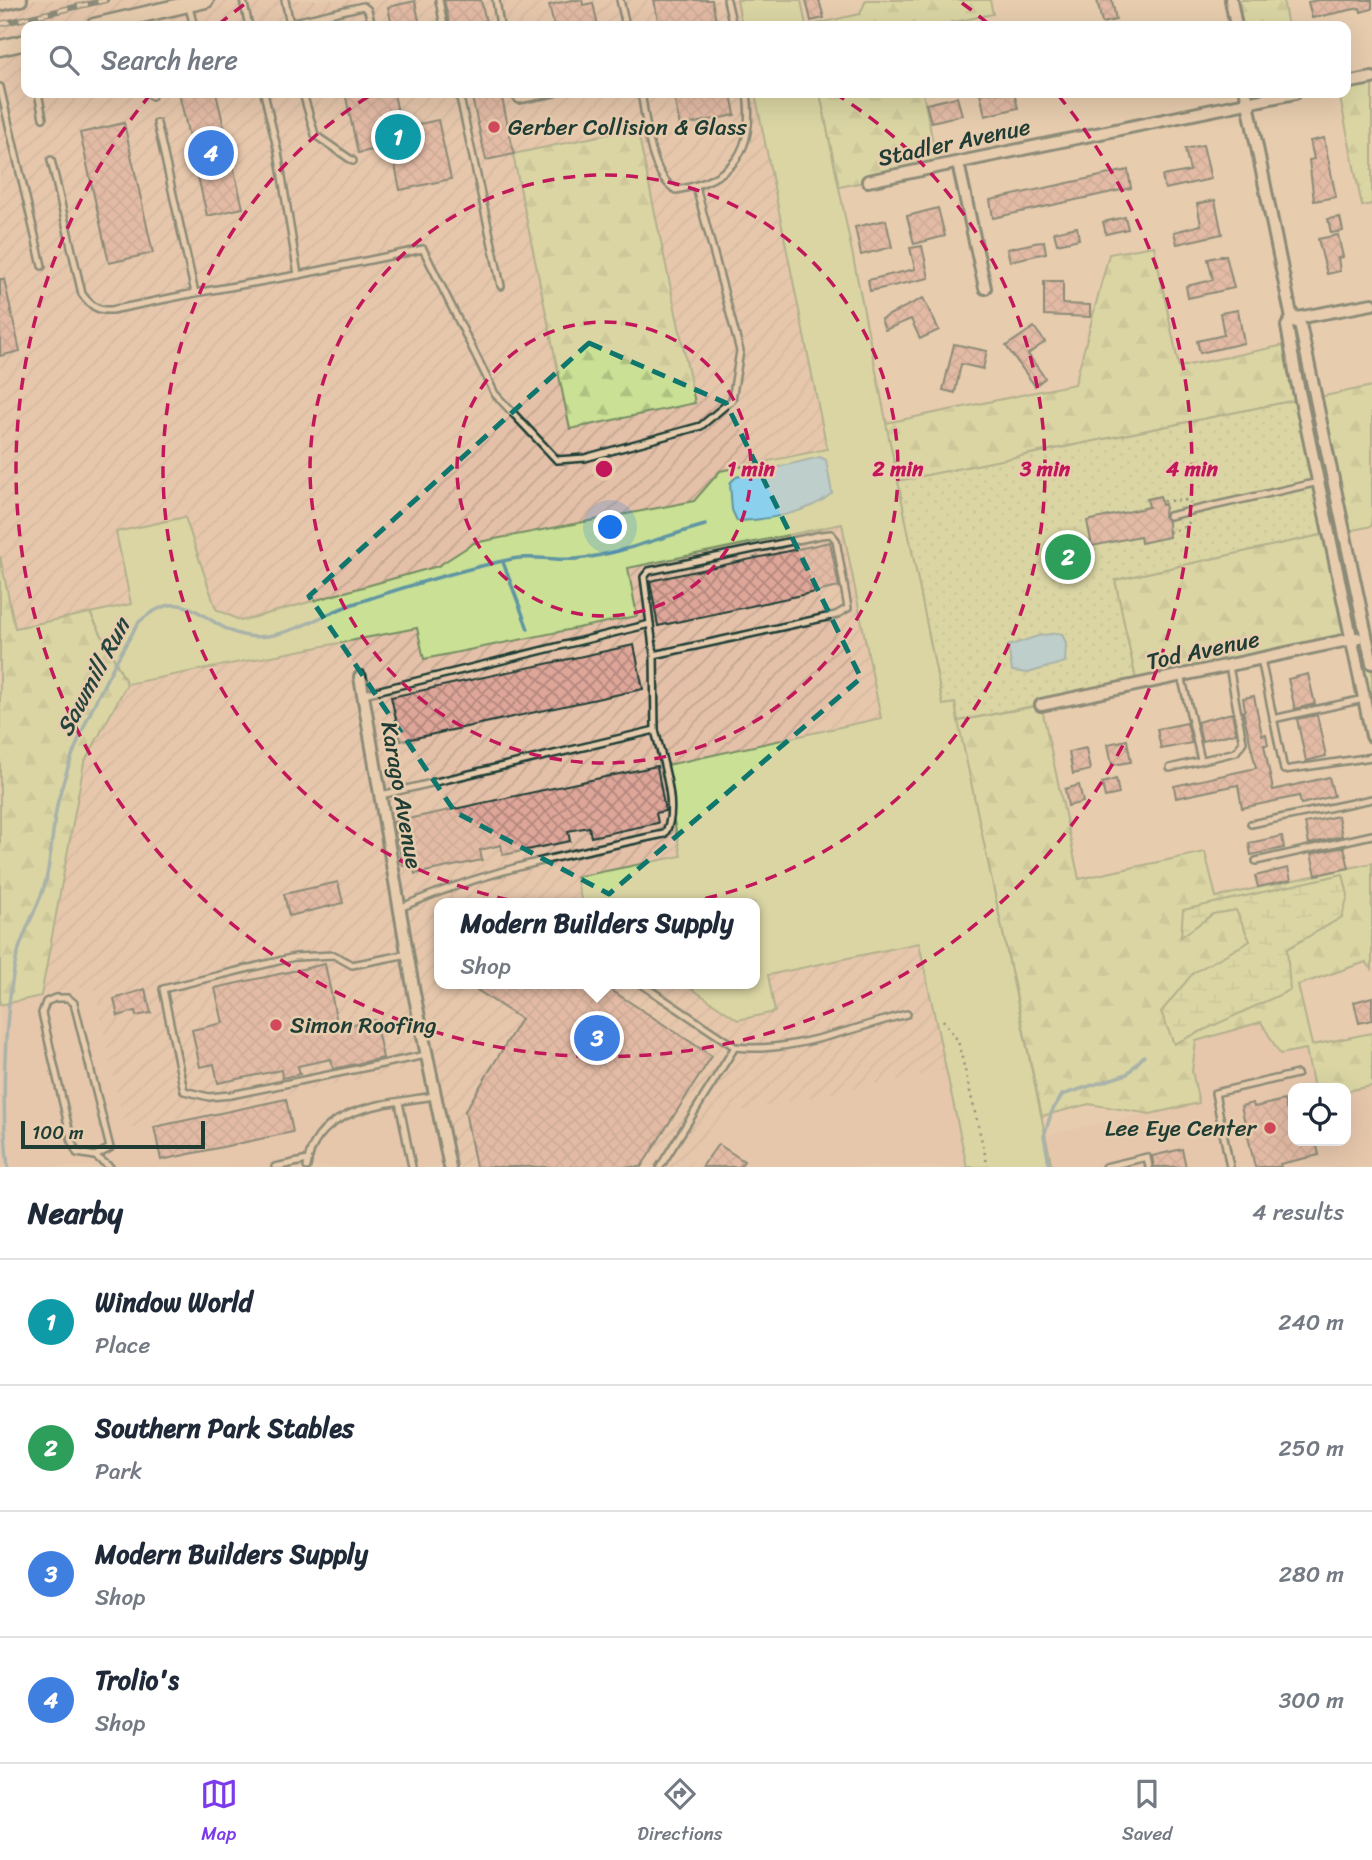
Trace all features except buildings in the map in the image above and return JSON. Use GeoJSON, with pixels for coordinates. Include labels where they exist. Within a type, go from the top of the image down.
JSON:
{"type":"FeatureCollection","features":[{"type":"Feature","properties":{"kind":"street"},"geometry":{"type":"LineString","coordinates":[[0,5],[21,0]]}},
{"type":"Feature","properties":{"kind":"street"},"geometry":{"type":"LineString","coordinates":[[115,21],[206,0]]}},
{"type":"Feature","properties":{"kind":"street"},"geometry":{"type":"LineString","coordinates":[[1231,0],[1235,21]]}},
{"type":"Feature","properties":{"kind":"street"},"geometry":{"type":"LineString","coordinates":[[0,48],[21,43]]}},
{"type":"Feature","properties":{"kind":"street"},"geometry":{"type":"LineString","coordinates":[[1351,82],[1372,78]]}},
{"type":"Feature","properties":{"kind":"street","name":"Stadler Avenue"},"geometry":{"type":"LineString","coordinates":[[868,181],[1243,98]]}},
{"type":"Feature","properties":{"kind":"street"},"geometry":{"type":"LineString","coordinates":[[1247,98],[1292,319],[1300,324],[1369,635],[1372,663]]}},
{"type":"Feature","properties":{"kind":"street"},"geometry":{"type":"LineString","coordinates":[[958,163],[985,288]]}},
{"type":"Feature","properties":{"kind":"street"},"geometry":{"type":"LineString","coordinates":[[1372,304],[1292,319],[1287,326],[1372,736]]}},
{"type":"Feature","properties":{"kind":"street"},"geometry":{"type":"LineString","coordinates":[[1319,482],[1333,479]]}},
{"type":"Feature","properties":{"kind":"street","name":"Tod Avenue"},"geometry":{"type":"LineString","coordinates":[[1041,705],[1369,635]]}},
{"type":"Feature","properties":{"kind":"street","name":"Karago Avenue"},"geometry":{"type":"LineString","coordinates":[[360,677],[426,1055],[450,1167]]}},
{"type":"Feature","properties":{"kind":"lane"},"geometry":{"type":"LineString","coordinates":[[243,0],[248,21]]}},
{"type":"Feature","properties":{"kind":"lane"},"geometry":{"type":"LineString","coordinates":[[285,0],[289,21]]}},
{"type":"Feature","properties":{"kind":"lane"},"geometry":{"type":"LineString","coordinates":[[439,0],[443,21]]}},
{"type":"Feature","properties":{"kind":"lane"},"geometry":{"type":"LineString","coordinates":[[496,0],[499,21]]}},
{"type":"Feature","properties":{"kind":"lane"},"geometry":{"type":"LineString","coordinates":[[620,0],[625,21]]}},
{"type":"Feature","properties":{"kind":"lane"},"geometry":{"type":"LineString","coordinates":[[727,0],[732,21]]}},
{"type":"Feature","properties":{"kind":"lane"},"geometry":{"type":"LineString","coordinates":[[188,4],[193,21]]}},
{"type":"Feature","properties":{"kind":"lane"},"geometry":{"type":"LineString","coordinates":[[305,21],[363,6],[368,10],[371,21]]}},
{"type":"Feature","properties":{"kind":"lane"},"geometry":{"type":"LineString","coordinates":[[0,87],[42,266]]}},
{"type":"Feature","properties":{"kind":"lane"},"geometry":{"type":"LineString","coordinates":[[39,98],[43,118]]}},
{"type":"Feature","properties":{"kind":"lane"},"geometry":{"type":"LineString","coordinates":[[265,98],[278,152],[298,275]]}},
{"type":"Feature","properties":{"kind":"lane"},"geometry":{"type":"LineString","coordinates":[[304,98],[315,135],[353,160]]}},
{"type":"Feature","properties":{"kind":"lane"},"geometry":{"type":"LineString","coordinates":[[460,98],[501,286]]}},
{"type":"Feature","properties":{"kind":"lane"},"geometry":{"type":"LineString","coordinates":[[642,98],[659,170],[665,183],[676,190],[696,187],[713,180],[727,169],[743,147],[751,121],[748,98]]}},
{"type":"Feature","properties":{"kind":"lane"},"geometry":{"type":"LineString","coordinates":[[157,122],[195,293]]}},
{"type":"Feature","properties":{"kind":"lane"},"geometry":{"type":"LineString","coordinates":[[51,160],[82,294],[90,305],[102,311],[423,249],[495,394],[557,460],[585,458],[701,426],[732,400],[740,351],[696,187]]}},
{"type":"Feature","properties":{"kind":"lane"},"geometry":{"type":"LineString","coordinates":[[1168,516],[1319,482]]}},
{"type":"Feature","properties":{"kind":"lane"},"geometry":{"type":"LineString","coordinates":[[400,908],[517,866],[664,834],[671,826],[671,805],[656,730],[654,655],[643,584],[649,571],[821,535],[831,534],[836,540],[849,601],[848,608],[836,615],[654,655]]}},
{"type":"Feature","properties":{"kind":"lane"},"geometry":{"type":"LineString","coordinates":[[363,694],[650,624]]}},
{"type":"Feature","properties":{"kind":"lane"},"geometry":{"type":"LineString","coordinates":[[1261,659],[1284,771],[1372,757]]}},
{"type":"Feature","properties":{"kind":"lane"},"geometry":{"type":"LineString","coordinates":[[1170,768],[1236,752],[1243,742],[1229,666]]}},
{"type":"Feature","properties":{"kind":"lane"},"geometry":{"type":"LineString","coordinates":[[1181,676],[1201,760]]}},
{"type":"Feature","properties":{"kind":"lane"},"geometry":{"type":"LineString","coordinates":[[1273,719],[1364,699]]}},
{"type":"Feature","properties":{"kind":"lane"},"geometry":{"type":"LineString","coordinates":[[380,796],[656,730]]}},
{"type":"Feature","properties":{"kind":"lane"},"geometry":{"type":"LineString","coordinates":[[1251,824],[1372,799]]}},
{"type":"Feature","properties":{"kind":"lane"},"geometry":{"type":"LineString","coordinates":[[1256,861],[1372,835]]}},
{"type":"Feature","properties":{"kind":"lane"},"geometry":{"type":"LineString","coordinates":[[408,954],[352,965],[324,954],[295,957],[163,989],[184,1091],[209,1097],[231,1095],[426,1055]]}},
{"type":"Feature","properties":{"kind":"lane"},"geometry":{"type":"LineString","coordinates":[[648,989],[734,1047],[752,1049],[782,1045],[907,1014]]}},
{"type":"Feature","properties":{"kind":"lane"},"geometry":{"type":"LineString","coordinates":[[95,1156],[110,1148],[74,1003],[68,998],[55,998],[46,1002],[41,1013],[72,1142],[77,1153],[95,1156],[110,1167]]}},
{"type":"Feature","properties":{"kind":"lane"},"geometry":{"type":"LineString","coordinates":[[660,1167],[734,1047]]}},
{"type":"Feature","properties":{"kind":"lane"},"geometry":{"type":"LineString","coordinates":[[1230,1167],[1215,1093],[1297,1074]]}},
{"type":"Feature","properties":{"kind":"lane"},"geometry":{"type":"LineString","coordinates":[[275,1167],[307,1163],[334,1119],[434,1096]]}},
{"type":"Feature","properties":{"kind":"lane"},"geometry":{"type":"LineString","coordinates":[[399,1102],[412,1167]]}},
{"type":"Feature","properties":{"kind":"lane"},"geometry":{"type":"LineString","coordinates":[[1105,1167],[1147,1157],[1149,1167]]}},
{"type":"Feature","properties":{"kind":"path"},"geometry":{"type":"LineString","coordinates":[[943,1020],[958,1041],[988,1167]]}},
{"type":"Feature","properties":{"kind":"highlighted area"},"geometry":{"type":"Polygon","coordinates":[[[589,343],[726,403],[861,678],[609,894],[455,812],[309,596],[589,343]]]}},
{"type":"Feature","properties":{"kind":"shaded area"},"geometry":{"type":"Polygon","coordinates":[[[0,0],[737,0],[741,21],[21,21],[21,98],[756,98],[827,449],[720,471],[694,501],[474,543],[438,566],[241,621],[216,609],[185,517],[117,532],[132,604],[15,628],[0,556],[0,0]]]}},
{"type":"Feature","properties":{"kind":"shaded area"},"geometry":{"type":"Polygon","coordinates":[[[842,524],[881,718],[663,766],[681,857],[577,877],[581,898],[434,898],[434,989],[692,989],[738,1020],[767,975],[919,943],[946,1070],[723,1115],[689,1167],[450,1167],[428,1065],[125,1129],[94,985],[41,996],[84,763],[127,684],[418,628],[424,659],[637,616],[627,568],[842,524]]]}},
{"type":"Feature","properties":{"kind":"shaded area"},"geometry":{"type":"Polygon","coordinates":[[[94,985],[428,1065],[450,1167],[0,1167],[0,1005],[94,985]]]}},
{"type":"Feature","properties":{"kind":"shaded area"},"geometry":{"type":"Polygon","coordinates":[[[1262,1022],[1280,1054],[1306,1049],[1313,1083],[1288,1083],[1288,1146],[1351,1146],[1351,1090],[1372,1086],[1372,1167],[1052,1167],[1046,1135],[1199,1103],[1192,1071],[1196,1041],[1262,1022]]]}},
{"type":"Feature","properties":{"kind":"shaded area"},"geometry":{"type":"Polygon","coordinates":[[[946,1070],[967,1167],[689,1167],[723,1115],[946,1070]]]}},
{"type":"Feature","properties":{"kind":"green space"},"geometry":{"type":"Polygon","coordinates":[[[737,0],[801,0],[805,21],[741,21],[737,0]]]}},
{"type":"Feature","properties":{"kind":"green space"},"geometry":{"type":"Polygon","coordinates":[[[866,0],[990,0],[993,14],[959,21],[828,21],[860,14],[866,0]]]}},
{"type":"Feature","properties":{"kind":"green space"},"geometry":{"type":"Polygon","coordinates":[[[1231,0],[1283,0],[1287,21],[1235,21],[1231,0]]]}},
{"type":"Feature","properties":{"kind":"green space"},"geometry":{"type":"Polygon","coordinates":[[[1372,78],[1372,204],[1362,206],[1340,98],[1351,98],[1351,82],[1372,78]]]}},
{"type":"Feature","properties":{"kind":"green space"},"geometry":{"type":"Polygon","coordinates":[[[756,98],[821,98],[943,704],[955,703],[1052,1167],[967,1167],[919,943],[768,975],[775,1012],[738,1020],[692,989],[760,989],[760,898],[581,898],[576,877],[681,856],[663,766],[881,718],[842,524],[628,568],[637,616],[424,659],[417,628],[127,684],[90,613],[131,604],[116,532],[185,517],[216,609],[241,621],[438,566],[474,543],[694,501],[720,471],[827,449],[756,98]]]}},
{"type":"Feature","properties":{"kind":"green space"},"geometry":{"type":"Polygon","coordinates":[[[821,98],[924,98],[938,167],[839,187],[821,98]]]}},
{"type":"Feature","properties":{"kind":"green space"},"geometry":{"type":"Polygon","coordinates":[[[637,128],[695,403],[570,429],[513,154],[637,128]]]}},
{"type":"Feature","properties":{"kind":"green space"},"geometry":{"type":"Polygon","coordinates":[[[1154,246],[1179,367],[1290,344],[1301,399],[898,481],[886,423],[1075,384],[1109,254],[1154,246]]]}},
{"type":"Feature","properties":{"kind":"green space"},"geometry":{"type":"Polygon","coordinates":[[[1300,324],[1372,663],[1372,736],[1287,326],[1300,324]]]}},
{"type":"Feature","properties":{"kind":"green space"},"geometry":{"type":"Polygon","coordinates":[[[1372,386],[1372,526],[1344,532],[1315,398],[1372,386]]]}},
{"type":"Feature","properties":{"kind":"green space"},"geometry":{"type":"Polygon","coordinates":[[[1301,399],[1329,533],[1115,580],[1137,685],[958,721],[955,703],[943,705],[898,481],[1301,399]]]}},
{"type":"Feature","properties":{"kind":"green space"},"geometry":{"type":"Polygon","coordinates":[[[1329,533],[1351,640],[1137,685],[1115,580],[1329,533]]]}},
{"type":"Feature","properties":{"kind":"green space"},"geometry":{"type":"Polygon","coordinates":[[[0,556],[15,628],[90,613],[127,684],[84,763],[41,996],[0,1005],[0,556]]]}},
{"type":"Feature","properties":{"kind":"green space"},"geometry":{"type":"Polygon","coordinates":[[[1037,706],[1042,709],[1079,879],[1205,852],[1216,897],[1372,863],[1372,969],[1366,962],[1298,985],[1312,1045],[1372,1033],[1372,1086],[1351,1090],[1351,1083],[1313,1083],[1306,1049],[1280,1054],[1261,1022],[1196,1041],[1192,1071],[1199,1103],[1150,1114],[1089,1104],[1042,1116],[958,721],[1037,706]]]}},
{"type":"Feature","properties":{"kind":"green space"},"geometry":{"type":"Polygon","coordinates":[[[1343,874],[1348,895],[1342,917],[1287,949],[1290,990],[1174,1044],[1161,1012],[1193,973],[1250,941],[1236,910],[1213,914],[1181,937],[1183,910],[1343,874]]]}},
{"type":"Feature","properties":{"kind":"water"},"geometry":{"type":"Polygon","coordinates":[[[820,457],[826,460],[832,493],[823,500],[788,514],[737,521],[732,510],[730,483],[736,477],[820,457]]]}},
{"type":"Feature","properties":{"kind":"water"},"geometry":{"type":"Polygon","coordinates":[[[1062,634],[1066,643],[1065,662],[1028,673],[1012,671],[1008,646],[1062,634]]]}},
{"type":"Feature","properties":{"kind":"waterway","name":"Sawmill Run"},"geometry":{"type":"LineString","coordinates":[[8,1167],[5,1063],[16,960],[46,880],[58,801],[73,754],[103,687],[139,622],[158,609],[174,605],[188,607],[230,631],[247,636],[268,636],[301,626],[353,604],[472,568],[520,558],[592,557],[705,525]]}},
{"type":"Feature","properties":{"kind":"waterway"},"geometry":{"type":"LineString","coordinates":[[503,562],[528,629]]}},
{"type":"Feature","properties":{"kind":"waterway"},"geometry":{"type":"LineString","coordinates":[[1046,1167],[1049,1164],[1044,1136],[1052,1111],[1062,1095],[1127,1074],[1144,1056]]}},
{"type":"Feature","properties":{"kind":"railway"},"geometry":{"type":"LineString","coordinates":[[0,24],[106,0]]}},
{"type":"Feature","properties":{"kind":"place","name":"Gerber Collision & Glass"},"geometry":{"type":"Point","coordinates":[494,127]}},
{"type":"Feature","properties":{"kind":"place","name":"Window World"},"geometry":{"type":"Point","coordinates":[398,137]}},
{"type":"Feature","properties":{"kind":"place","name":"Trolio's"},"geometry":{"type":"Point","coordinates":[211,153]}},
{"type":"Feature","properties":{"kind":"place","name":"Southern Park Stables"},"geometry":{"type":"Point","coordinates":[1068,557]}},
{"type":"Feature","properties":{"kind":"place","name":"Simon Roofing"},"geometry":{"type":"Point","coordinates":[276,1025]}},
{"type":"Feature","properties":{"kind":"place","name":"Modern Builders Supply"},"geometry":{"type":"Point","coordinates":[597,1038]}},
{"type":"Feature","properties":{"kind":"place","name":"Lee Eye Center"},"geometry":{"type":"Point","coordinates":[1270,1128]}}]}
